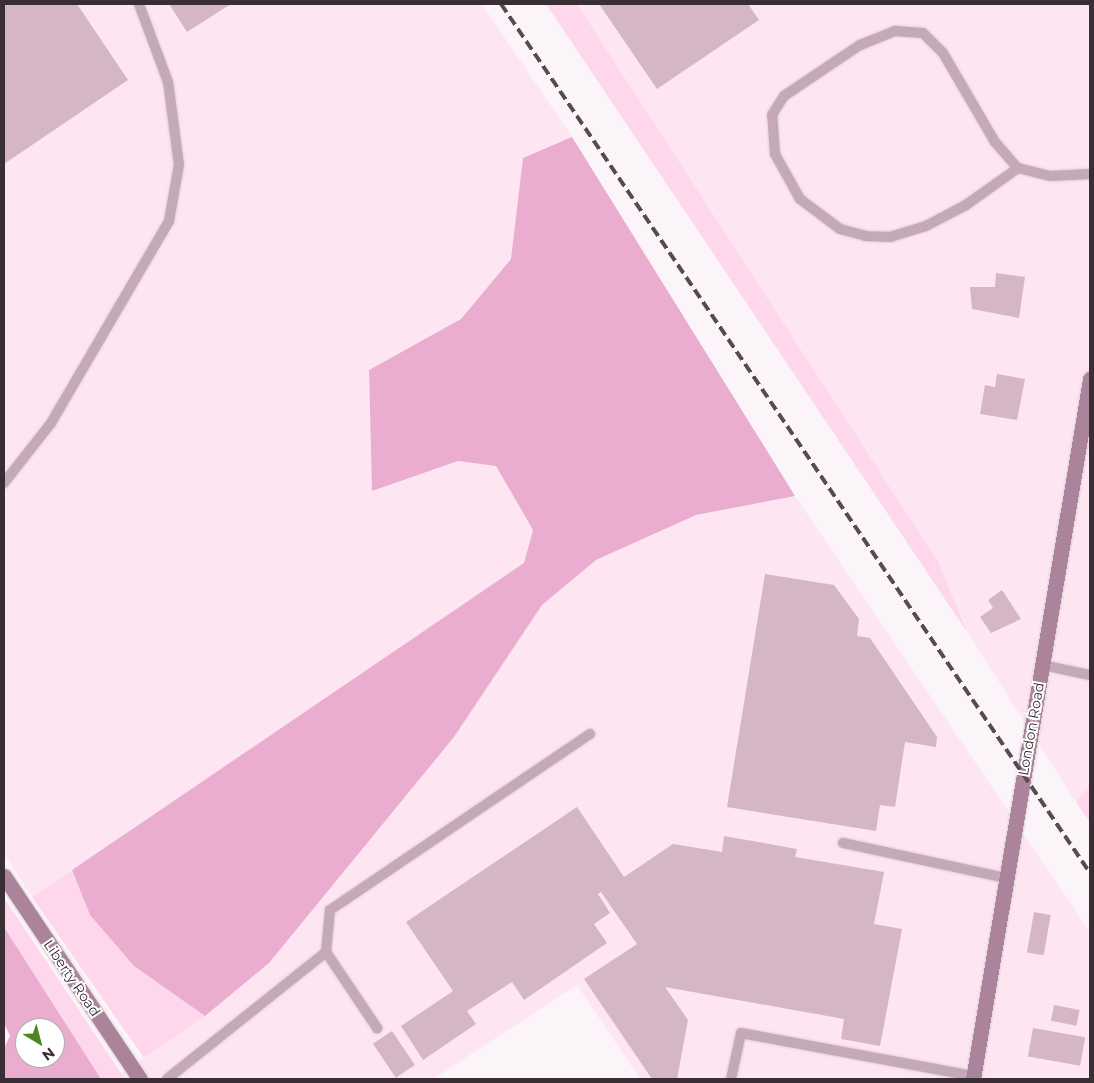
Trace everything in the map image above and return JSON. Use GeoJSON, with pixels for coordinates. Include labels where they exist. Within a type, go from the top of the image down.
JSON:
{"type":"FeatureCollection","features":[{"type":"Feature","properties":{"kind":"street","name":"London Road"},"geometry":{"type":"LineString","coordinates":[[973,1078],[1090,379]]}},
{"type":"Feature","properties":{"kind":"street","name":"Liberty Road"},"geometry":{"type":"LineString","coordinates":[[4,876],[140,1079]]}},
{"type":"Feature","properties":{"kind":"lane"},"geometry":{"type":"LineString","coordinates":[[4,484],[52,424],[169,221],[179,165],[169,91],[139,4]]}},
{"type":"Feature","properties":{"kind":"lane"},"geometry":{"type":"LineString","coordinates":[[1018,168],[966,205],[926,226],[891,237],[866,236],[840,229],[800,199],[776,154],[772,115],[784,96],[860,45],[895,31],[922,33],[943,53],[995,142],[1018,168],[1050,176],[1090,174]]}},
{"type":"Feature","properties":{"kind":"lane"},"geometry":{"type":"LineString","coordinates":[[1042,666],[1090,675]]}},
{"type":"Feature","properties":{"kind":"lane"},"geometry":{"type":"LineString","coordinates":[[377,1028],[326,952],[330,910],[590,734]]}},
{"type":"Feature","properties":{"kind":"lane"},"geometry":{"type":"LineString","coordinates":[[843,843],[1006,878]]}},
{"type":"Feature","properties":{"kind":"lane"},"geometry":{"type":"LineString","coordinates":[[167,1079],[326,952]]}},
{"type":"Feature","properties":{"kind":"lane"},"geometry":{"type":"LineString","coordinates":[[731,1079],[741,1033],[973,1078]]}},
{"type":"Feature","properties":{"kind":"shaded area"},"geometry":{"type":"Polygon","coordinates":[[[4,4],[482,4],[572,137],[523,158],[511,259],[461,319],[369,370],[372,491],[458,461],[496,466],[533,530],[524,563],[32,897],[4,854],[4,4]]]}},
{"type":"Feature","properties":{"kind":"shaded area"},"geometry":{"type":"Polygon","coordinates":[[[546,4],[577,4],[939,563],[967,632],[546,4]]]}},
{"type":"Feature","properties":{"kind":"shaded area"},"geometry":{"type":"Polygon","coordinates":[[[577,4],[1090,4],[1090,786],[1076,802],[967,632],[939,563],[577,4]]]}},
{"type":"Feature","properties":{"kind":"shaded area"},"geometry":{"type":"Polygon","coordinates":[[[572,137],[795,496],[696,515],[596,560],[542,605],[454,737],[269,963],[205,1016],[134,966],[90,915],[72,870],[524,563],[533,530],[496,466],[458,461],[372,491],[369,370],[461,319],[511,259],[523,158],[572,137]]]}},
{"type":"Feature","properties":{"kind":"shaded area"},"geometry":{"type":"Polygon","coordinates":[[[795,496],[1090,932],[1090,1079],[640,1079],[577,985],[433,1079],[125,1079],[121,1073],[205,1016],[269,963],[454,737],[542,605],[596,560],[696,515],[795,496]]]}},
{"type":"Feature","properties":{"kind":"shaded area"},"geometry":{"type":"Polygon","coordinates":[[[1090,786],[1090,823],[1076,802],[1090,786]]]}},
{"type":"Feature","properties":{"kind":"shaded area"},"geometry":{"type":"Polygon","coordinates":[[[72,870],[90,915],[134,966],[205,1016],[144,1058],[32,897],[72,870]]]}},
{"type":"Feature","properties":{"kind":"shaded area"},"geometry":{"type":"Polygon","coordinates":[[[4,898],[125,1079],[101,1079],[65,1023],[65,1018],[62,1018],[4,927],[4,898]]]}},
{"type":"Feature","properties":{"kind":"shaded area"},"geometry":{"type":"Polygon","coordinates":[[[4,927],[62,1018],[15,1018],[15,1068],[65,1068],[65,1023],[101,1079],[4,1079],[4,1048],[10,1036],[4,1023],[4,927]]]}},
{"type":"Feature","properties":{"kind":"building"},"geometry":{"type":"Polygon","coordinates":[[[4,4],[77,4],[128,80],[4,164],[4,4]]]}},
{"type":"Feature","properties":{"kind":"building"},"geometry":{"type":"Polygon","coordinates":[[[169,4],[231,4],[187,32],[169,4]]]}},
{"type":"Feature","properties":{"kind":"building"},"geometry":{"type":"Polygon","coordinates":[[[599,4],[748,4],[759,20],[657,89],[599,4]]]}},
{"type":"Feature","properties":{"kind":"building"},"geometry":{"type":"Polygon","coordinates":[[[996,273],[1025,277],[1019,318],[972,309],[970,287],[995,287],[996,273]]]}},
{"type":"Feature","properties":{"kind":"building"},"geometry":{"type":"Polygon","coordinates":[[[997,374],[1025,379],[1017,420],[980,414],[985,385],[995,387],[997,374]]]}},
{"type":"Feature","properties":{"kind":"building"},"geometry":{"type":"Polygon","coordinates":[[[765,574],[834,585],[859,619],[857,636],[870,638],[937,737],[936,747],[905,742],[895,807],[880,805],[876,831],[727,807],[765,574]]]}},
{"type":"Feature","properties":{"kind":"building"},"geometry":{"type":"Polygon","coordinates":[[[1002,590],[1021,619],[991,633],[980,617],[993,608],[988,600],[1002,590]]]}},
{"type":"Feature","properties":{"kind":"building"},"geometry":{"type":"Polygon","coordinates":[[[577,807],[624,877],[673,844],[722,852],[724,836],[797,849],[795,857],[884,872],[874,924],[902,929],[880,1046],[841,1039],[844,1019],[665,987],[688,1020],[677,1079],[652,1079],[584,979],[637,944],[601,892],[598,894],[610,913],[594,924],[607,943],[524,1000],[512,982],[467,1011],[476,1024],[423,1060],[401,1026],[453,991],[406,922],[577,807]]]}},
{"type":"Feature","properties":{"kind":"building"},"geometry":{"type":"Polygon","coordinates":[[[1034,912],[1051,915],[1044,955],[1027,952],[1034,912]]]}},
{"type":"Feature","properties":{"kind":"building"},"geometry":{"type":"Polygon","coordinates":[[[1054,1005],[1080,1010],[1076,1026],[1051,1021],[1054,1005]]]}},
{"type":"Feature","properties":{"kind":"building"},"geometry":{"type":"Polygon","coordinates":[[[1033,1028],[1085,1037],[1080,1066],[1028,1057],[1033,1028]]]}},
{"type":"Feature","properties":{"kind":"building"},"geometry":{"type":"Polygon","coordinates":[[[392,1031],[415,1065],[396,1078],[373,1044],[392,1031]]]}},
{"type":"Feature","properties":{"kind":"railway"},"geometry":{"type":"LineString","coordinates":[[501,4],[1090,873]]}}]}
